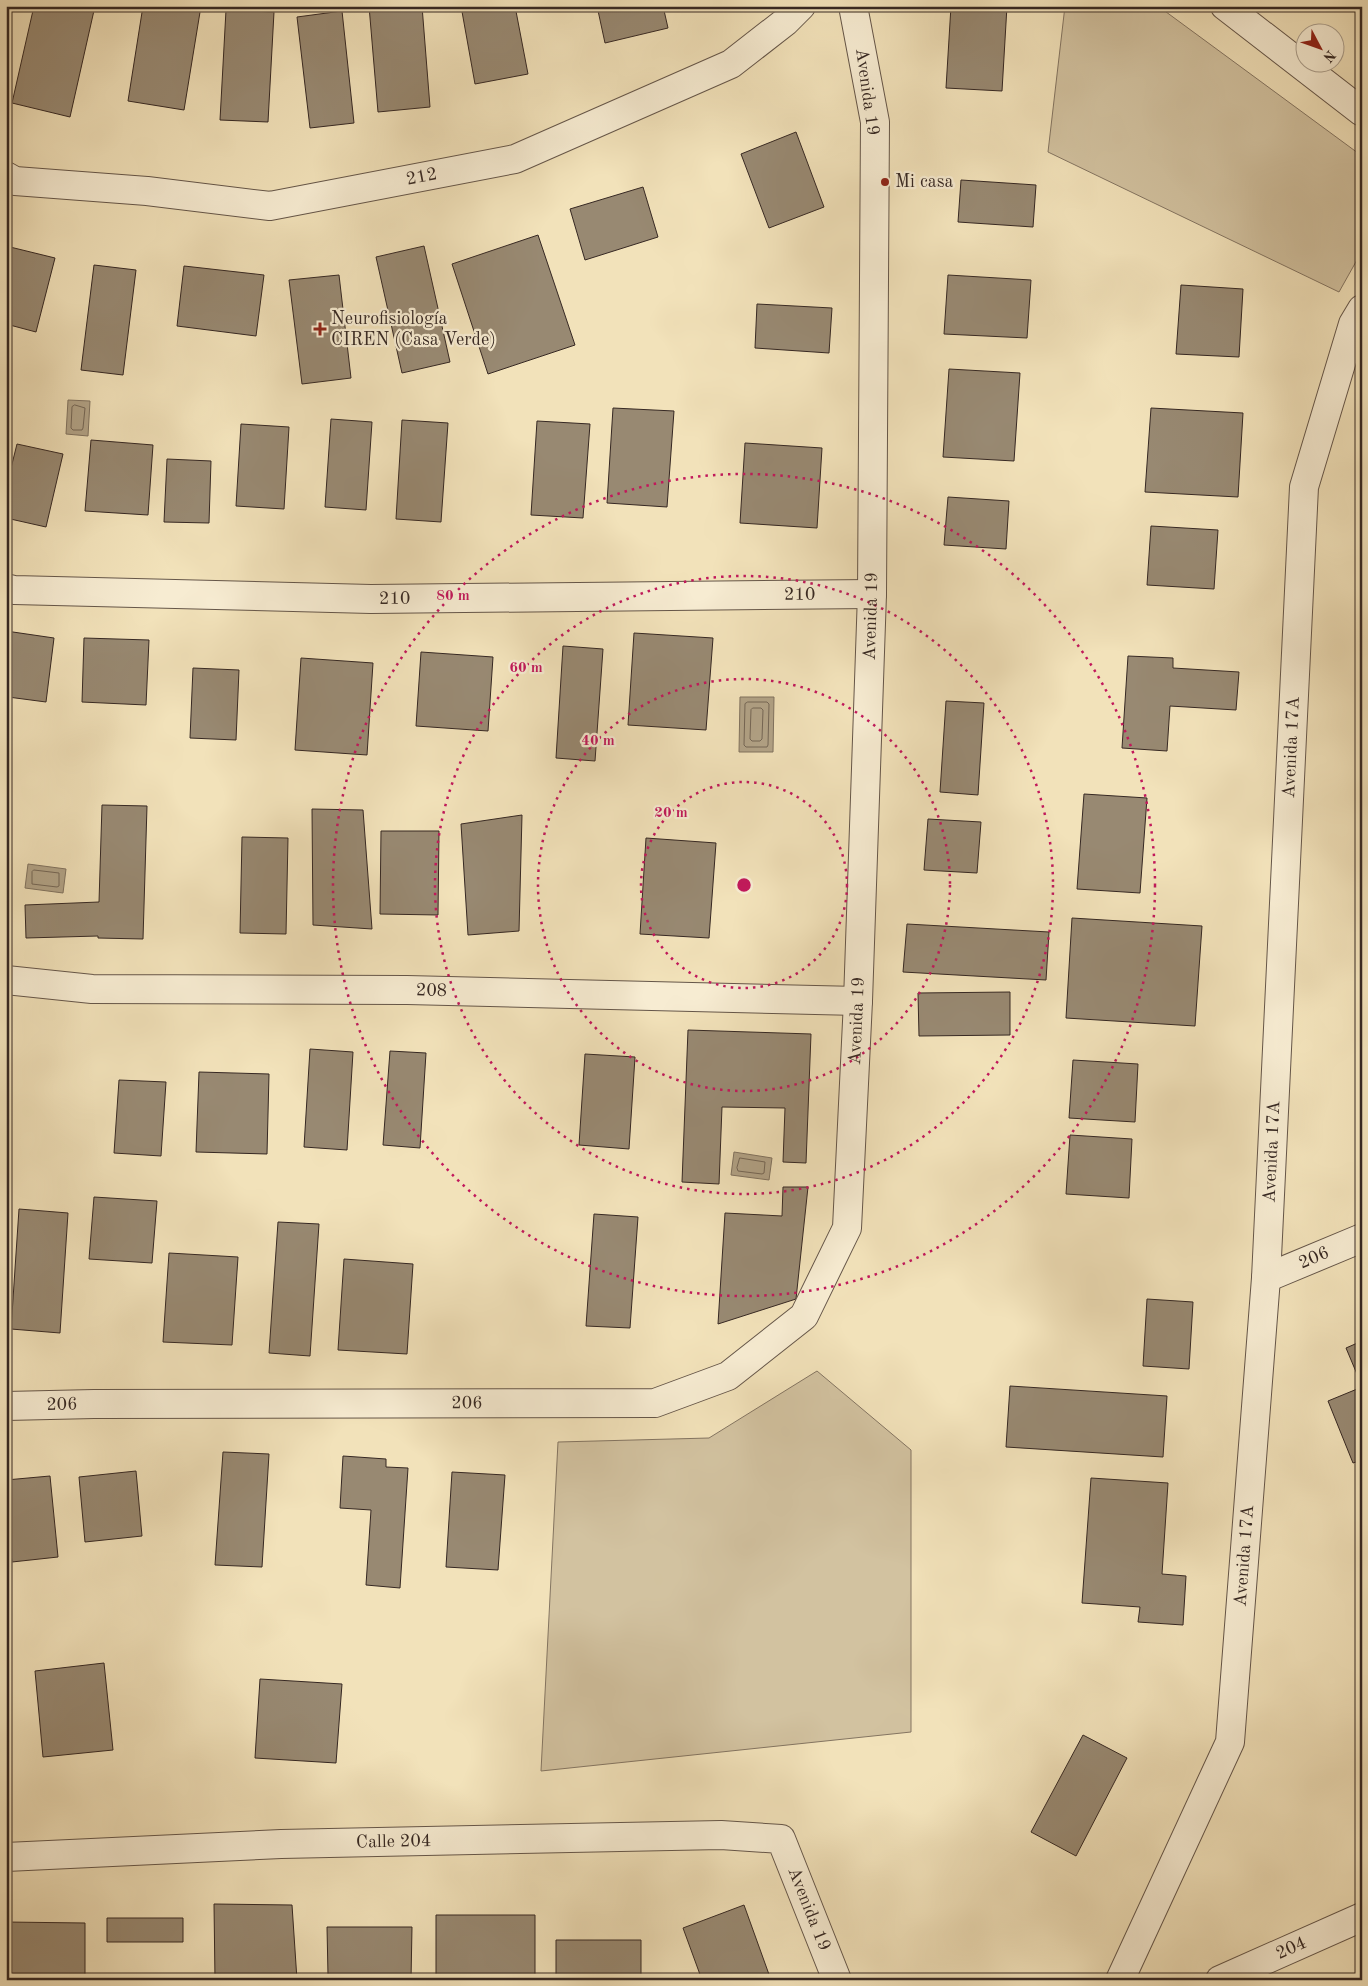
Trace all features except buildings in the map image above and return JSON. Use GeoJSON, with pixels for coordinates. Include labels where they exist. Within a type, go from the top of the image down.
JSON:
{"type":"FeatureCollection","features":[{"type":"Feature","properties":{"kind":"street","name":"212"},"geometry":{"type":"LineString","coordinates":[[6,176],[15,180],[270,206],[515,159],[731,64],[785,22],[801,6]]}},
{"type":"Feature","properties":{"kind":"street","name":"Avenida 19"},"geometry":{"type":"LineString","coordinates":[[847,1228],[858,1001],[872,594],[875,122],[853,6]]}},
{"type":"Feature","properties":{"kind":"street"},"geometry":{"type":"LineString","coordinates":[[1225,6],[1362,112]]}},
{"type":"Feature","properties":{"kind":"street","name":"Avenida 17A"},"geometry":{"type":"LineString","coordinates":[[1120,1980],[1230,1742],[1266,1278],[1304,487],[1353,324],[1362,309]]}},
{"type":"Feature","properties":{"kind":"street","name":"210"},"geometry":{"type":"LineString","coordinates":[[6,588],[14,590],[371,599],[872,594]]}},
{"type":"Feature","properties":{"kind":"street","name":"208"},"geometry":{"type":"LineString","coordinates":[[6,980],[92,990],[407,990],[858,1001]]}},
{"type":"Feature","properties":{"kind":"street","name":"206"},"geometry":{"type":"LineString","coordinates":[[6,1406],[104,1404],[654,1403],[728,1376],[804,1316],[847,1228]]}},
{"type":"Feature","properties":{"kind":"street","name":"206"},"geometry":{"type":"LineString","coordinates":[[1266,1278],[1362,1238]]}},
{"type":"Feature","properties":{"kind":"street","name":"Calle 204"},"geometry":{"type":"LineString","coordinates":[[6,1857],[291,1844],[721,1835],[781,1840]]}},
{"type":"Feature","properties":{"kind":"street","name":"Avenida 19"},"geometry":{"type":"LineString","coordinates":[[781,1840],[837,1980]]}},
{"type":"Feature","properties":{"kind":"street","name":"204"},"geometry":{"type":"LineString","coordinates":[[1220,1980],[1362,1917]]}},
{"type":"Feature","properties":{"kind":"shaded area"},"geometry":{"type":"Polygon","coordinates":[[[1065,6],[1158,6],[1362,156],[1362,251],[1339,292],[1048,152],[1065,6]]]}},
{"type":"Feature","properties":{"kind":"shaded area"},"geometry":{"type":"Polygon","coordinates":[[[817,1371],[911,1450],[911,1732],[541,1771],[558,1442],[709,1438],[817,1371]]]}},
{"type":"Feature","properties":{"kind":"water"},"geometry":{"type":"Polygon","coordinates":[[[68,400],[90,401],[88,436],[66,434],[68,400]]]}},
{"type":"Feature","properties":{"kind":"water"},"geometry":{"type":"Polygon","coordinates":[[[740,697],[774,697],[773,752],[739,752],[740,697]]]}},
{"type":"Feature","properties":{"kind":"water"},"geometry":{"type":"Polygon","coordinates":[[[28,864],[66,869],[63,893],[25,888],[28,864]]]}},
{"type":"Feature","properties":{"kind":"water"},"geometry":{"type":"Polygon","coordinates":[[[734,1152],[772,1158],[769,1180],[731,1175],[734,1152]]]}},
{"type":"Feature","properties":{"kind":"place","name":"Mi casa"},"geometry":{"type":"Point","coordinates":[885,182]}},
{"type":"Feature","properties":{"kind":"place","name":"Neurofisiología CIREN (Casa Verde)"},"geometry":{"type":"Point","coordinates":[320,329]}}]}
